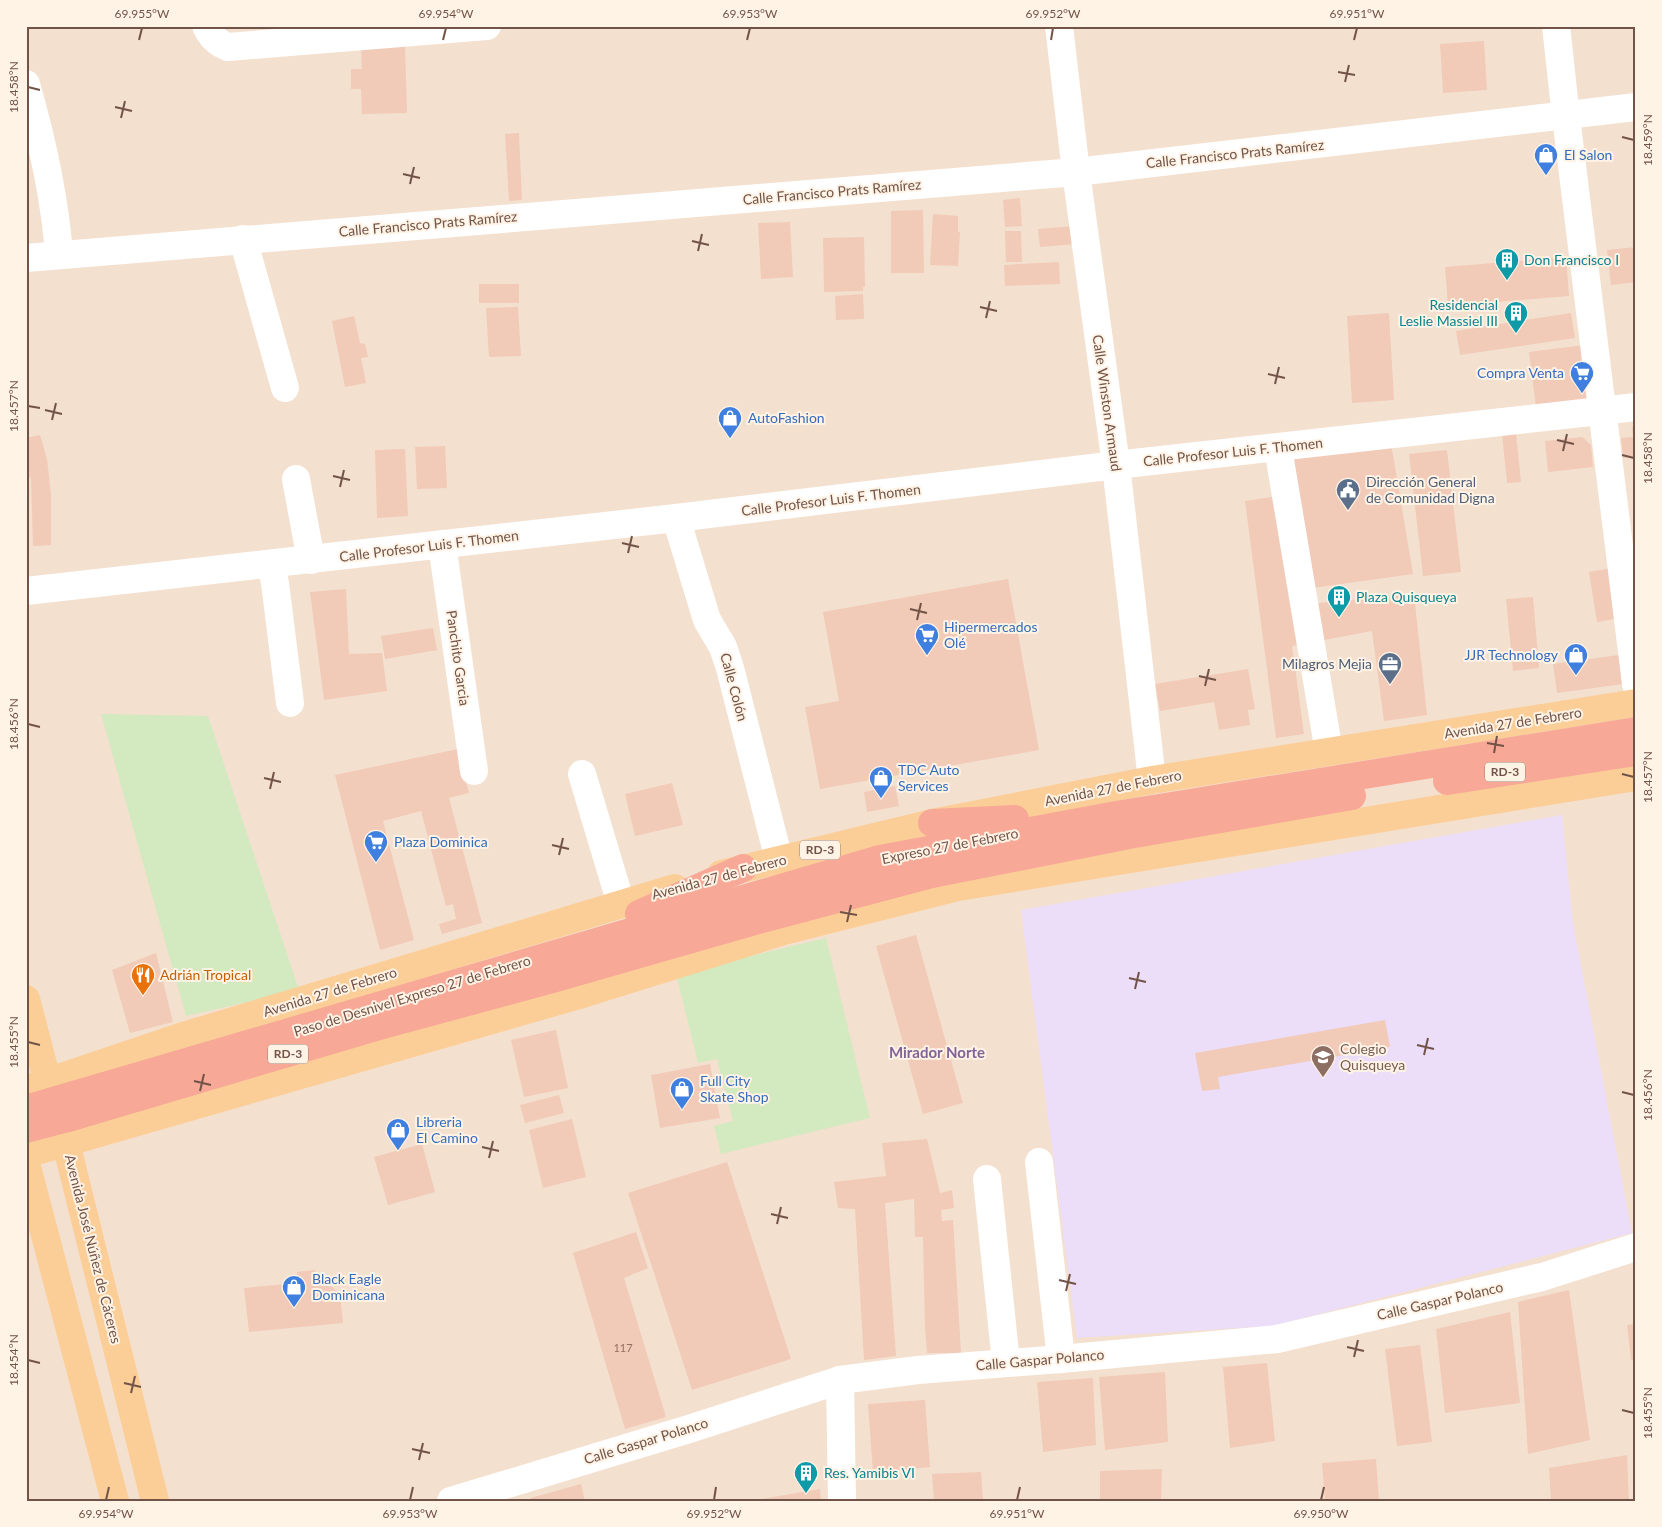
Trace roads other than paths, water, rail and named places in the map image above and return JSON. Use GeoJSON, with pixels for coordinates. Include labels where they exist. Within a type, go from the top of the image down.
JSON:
{"type":"FeatureCollection","features":[{"type":"Feature","properties":{"kind":"highway","name":"RD-3"},"geometry":{"type":"LineString","coordinates":[[1373,783],[1636,731]]}},
{"type":"Feature","properties":{"kind":"highway","name":"RD-3"},"geometry":{"type":"LineString","coordinates":[[1373,783],[1636,752]]}},
{"type":"Feature","properties":{"kind":"highway","name":"Expreso 27 de Febrero"},"geometry":{"type":"LineString","coordinates":[[544,969],[758,920],[1123,825],[1373,783]]}},
{"type":"Feature","properties":{"kind":"highway"},"geometry":{"type":"LineString","coordinates":[[932,822],[1123,825]]}},
{"type":"Feature","properties":{"kind":"highway"},"geometry":{"type":"LineString","coordinates":[[958,887],[1123,825]]}},
{"type":"Feature","properties":{"kind":"highway"},"geometry":{"type":"LineString","coordinates":[[544,969],[742,868]]}},
{"type":"Feature","properties":{"kind":"highway"},"geometry":{"type":"LineString","coordinates":[[544,969],[784,931]]}},
{"type":"Feature","properties":{"kind":"highway","name":"Paso de Desnivel Expreso 27 de Febrero"},"geometry":{"type":"LineString","coordinates":[[26,1109],[497,972],[544,969]]}},
{"type":"Feature","properties":{"kind":"highway","name":"Paso de Desnivel Expreso 27 de Febrero"},"geometry":{"type":"LineString","coordinates":[[26,1129],[379,1026],[544,969]]}},
{"type":"Feature","properties":{"kind":"main road","name":"Avenida 27 de Febrero"},"geometry":{"type":"LineString","coordinates":[[41,1087],[180,1036],[742,868],[932,822],[1152,780],[1636,703]]}},
{"type":"Feature","properties":{"kind":"main road","name":"RD-3"},"geometry":{"type":"LineString","coordinates":[[26,1154],[65,1139],[180,1109],[586,993],[784,931],[958,887],[1636,776]]}},
{"type":"Feature","properties":{"kind":"main road","name":"Avenida José Núñez de Cáceres"},"geometry":{"type":"LineString","coordinates":[[26,999],[41,1087],[65,1139],[155,1501]]}},
{"type":"Feature","properties":{"kind":"main road"},"geometry":{"type":"LineString","coordinates":[[26,1163],[115,1501]]}},
{"type":"Feature","properties":{"kind":"street"},"geometry":{"type":"LineString","coordinates":[[206,26],[210,35],[219,44],[228,47],[487,26]]}},
{"type":"Feature","properties":{"kind":"street","name":"Calle Winston Armaud"},"geometry":{"type":"LineString","coordinates":[[1059,26],[1076,172],[1116,465],[1152,780]]}},
{"type":"Feature","properties":{"kind":"street"},"geometry":{"type":"LineString","coordinates":[[1556,26],[1636,684]]}},
{"type":"Feature","properties":{"kind":"street"},"geometry":{"type":"LineString","coordinates":[[26,84],[37,122],[51,191],[59,255]]}},
{"type":"Feature","properties":{"kind":"street","name":"Calle Francisco Prats Ramírez"},"geometry":{"type":"LineString","coordinates":[[26,258],[1076,172],[1566,117],[1636,107]]}},
{"type":"Feature","properties":{"kind":"street"},"geometry":{"type":"LineString","coordinates":[[242,239],[285,388]]}},
{"type":"Feature","properties":{"kind":"street","name":"Calle Profesor Luis F. Thomen"},"geometry":{"type":"LineString","coordinates":[[26,592],[676,518],[1116,465],[1636,407]]}},
{"type":"Feature","properties":{"kind":"street"},"geometry":{"type":"LineString","coordinates":[[1278,448],[1328,752]]}},
{"type":"Feature","properties":{"kind":"street"},"geometry":{"type":"LineString","coordinates":[[296,479],[311,560]]}},
{"type":"Feature","properties":{"kind":"street","name":"Calle Colón"},"geometry":{"type":"LineString","coordinates":[[676,518],[707,620],[723,647],[728,661],[779,860]]}},
{"type":"Feature","properties":{"kind":"street","name":"Panchito Garcia"},"geometry":{"type":"LineString","coordinates":[[442,544],[474,771]]}},
{"type":"Feature","properties":{"kind":"street"},"geometry":{"type":"LineString","coordinates":[[271,565],[275,583],[290,703]]}},
{"type":"Feature","properties":{"kind":"street"},"geometry":{"type":"LineString","coordinates":[[582,774],[621,904]]}},
{"type":"Feature","properties":{"kind":"street"},"geometry":{"type":"LineString","coordinates":[[1039,1162],[1061,1359]]}},
{"type":"Feature","properties":{"kind":"street"},"geometry":{"type":"LineString","coordinates":[[987,1179],[1006,1363]]}},
{"type":"Feature","properties":{"kind":"street","name":"Calle Gaspar Polanco"},"geometry":{"type":"LineString","coordinates":[[451,1501],[840,1380],[918,1370],[1277,1340],[1550,1275],[1636,1247]]}},
{"type":"Feature","properties":{"kind":"street"},"geometry":{"type":"LineString","coordinates":[[840,1380],[842,1501]]}},
{"type":"Feature","properties":{"kind":"place","name":"El Salon"},"geometry":{"type":"Point","coordinates":[1546,176]}},
{"type":"Feature","properties":{"kind":"place","name":"Don Francisco I"},"geometry":{"type":"Point","coordinates":[1507,281]}},
{"type":"Feature","properties":{"kind":"place","name":"Residencial Leslie Massiel III"},"geometry":{"type":"Point","coordinates":[1516,334]}},
{"type":"Feature","properties":{"kind":"place","name":"Compra Venta"},"geometry":{"type":"Point","coordinates":[1582,394]}},
{"type":"Feature","properties":{"kind":"place","name":"AutoFashion"},"geometry":{"type":"Point","coordinates":[730,439]}},
{"type":"Feature","properties":{"kind":"place","name":"Dirección General de Comunidad Digna"},"geometry":{"type":"Point","coordinates":[1348,511]}},
{"type":"Feature","properties":{"kind":"place","name":"Plaza Quisqueya"},"geometry":{"type":"Point","coordinates":[1339,618]}},
{"type":"Feature","properties":{"kind":"place","name":"Hipermercados Olé"},"geometry":{"type":"Point","coordinates":[927,656]}},
{"type":"Feature","properties":{"kind":"place","name":"JJR Technology"},"geometry":{"type":"Point","coordinates":[1576,676]}},
{"type":"Feature","properties":{"kind":"place","name":"Milagros Mejia"},"geometry":{"type":"Point","coordinates":[1390,685]}},
{"type":"Feature","properties":{"kind":"place","name":"TDC Auto Services"},"geometry":{"type":"Point","coordinates":[881,799]}},
{"type":"Feature","properties":{"kind":"place","name":"Plaza Dominica"},"geometry":{"type":"Point","coordinates":[376,863]}},
{"type":"Feature","properties":{"kind":"place","name":"Adrián Tropical"},"geometry":{"type":"Point","coordinates":[143,996]}},
{"type":"Feature","properties":{"kind":"place","name":"Colegio Quisqueya"},"geometry":{"type":"Point","coordinates":[1323,1078]}},
{"type":"Feature","properties":{"kind":"place","name":"Full City Skate Shop"},"geometry":{"type":"Point","coordinates":[682,1110]}},
{"type":"Feature","properties":{"kind":"place","name":"Libreria El Camino"},"geometry":{"type":"Point","coordinates":[398,1151]}},
{"type":"Feature","properties":{"kind":"place","name":"Black Eagle Dominicana"},"geometry":{"type":"Point","coordinates":[294,1308]}},
{"type":"Feature","properties":{"kind":"place","name":"Res. Yamibis VI"},"geometry":{"type":"Point","coordinates":[806,1494]}},
{"type":"Feature","properties":{"kind":"district","name":"Mirador Norte"},"geometry":{"type":"Point","coordinates":[937,1053]}}]}
